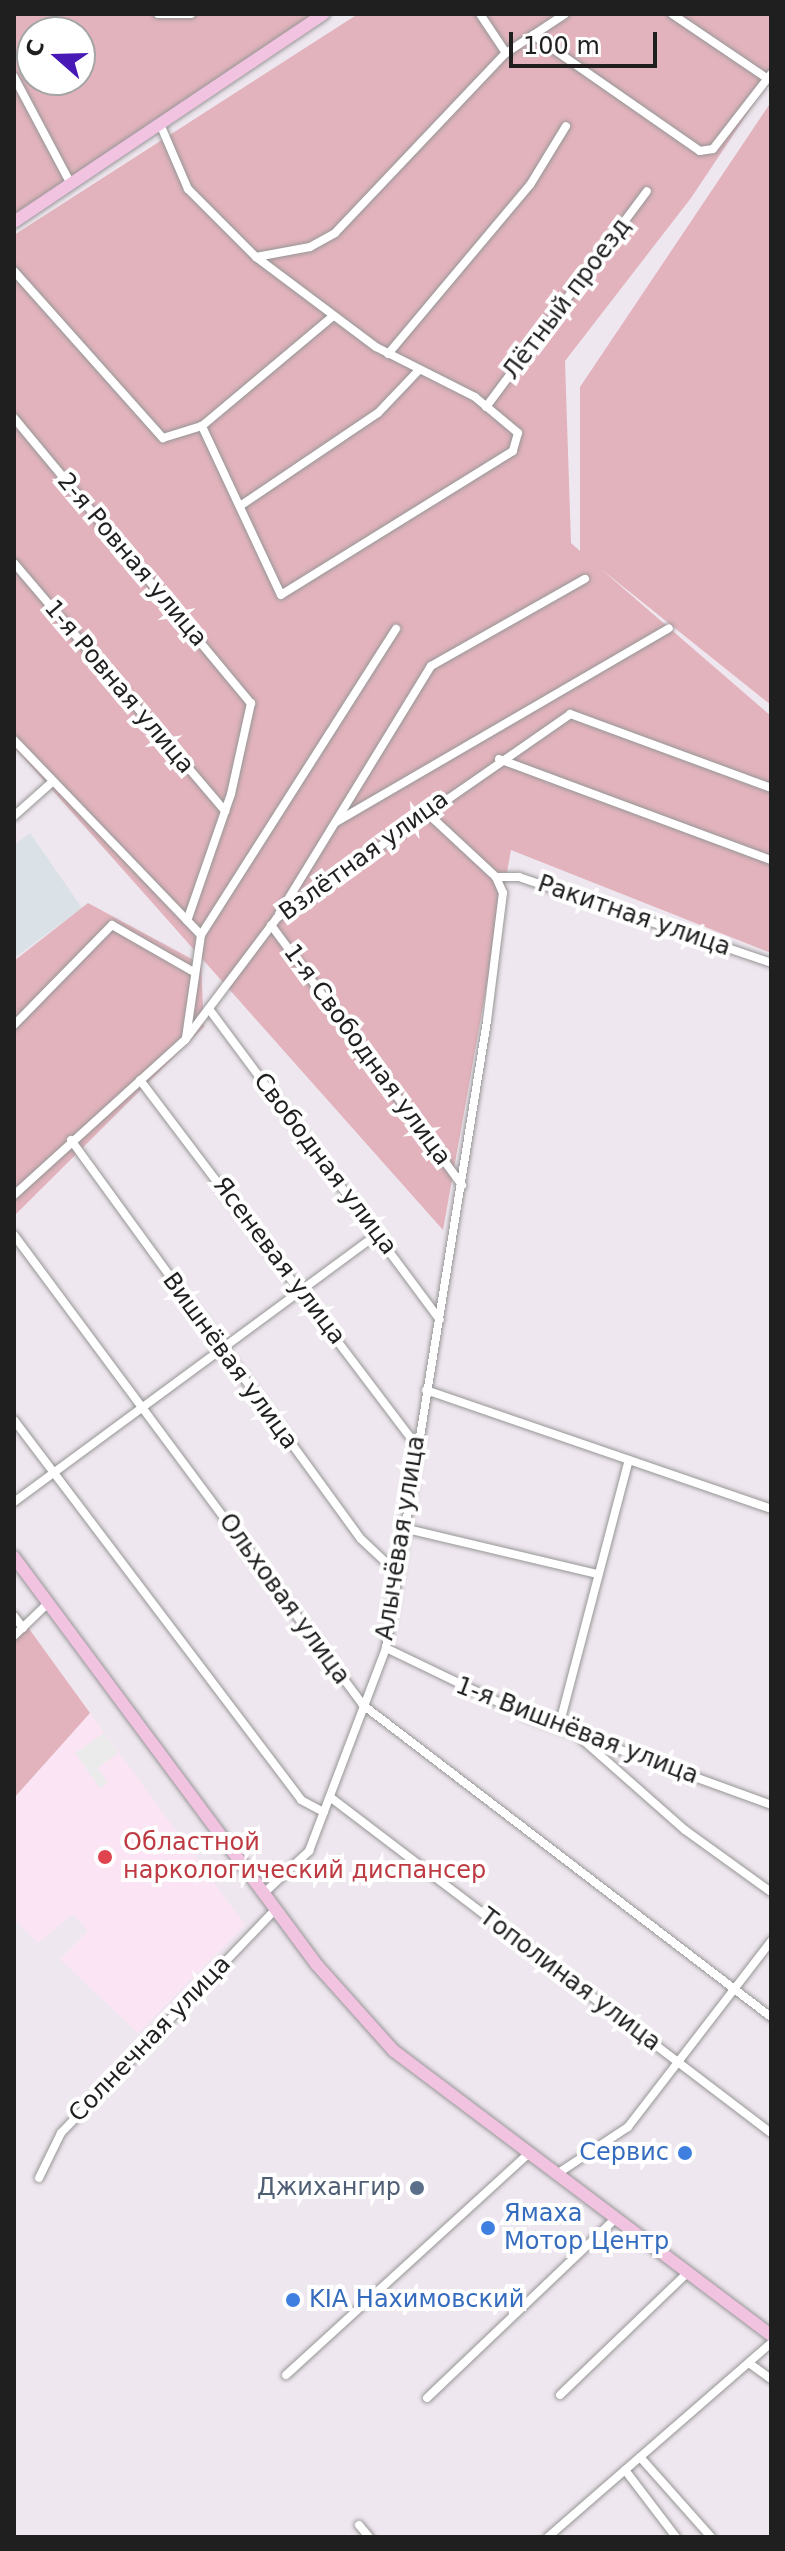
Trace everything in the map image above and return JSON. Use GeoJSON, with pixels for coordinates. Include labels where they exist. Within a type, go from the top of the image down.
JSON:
{"type":"FeatureCollection","features":[{"type":"Feature","properties":{"kind":"main road"},"geometry":{"type":"LineString","coordinates":[[15,220],[324,14]]}},
{"type":"Feature","properties":{"kind":"main road"},"geometry":{"type":"LineString","coordinates":[[14,1557],[276,1909],[394,2051],[771,2335]]}},
{"type":"Feature","properties":{"kind":"street"},"geometry":{"type":"LineString","coordinates":[[159,15],[191,14]]}},
{"type":"Feature","properties":{"kind":"street"},"geometry":{"type":"LineString","coordinates":[[480,14],[506,53]]}},
{"type":"Feature","properties":{"kind":"street"},"geometry":{"type":"LineString","coordinates":[[256,257],[310,247],[335,233],[506,53],[565,14]]}},
{"type":"Feature","properties":{"kind":"street"},"geometry":{"type":"LineString","coordinates":[[533,35],[700,151],[713,149],[769,76],[672,14]]}},
{"type":"Feature","properties":{"kind":"street"},"geometry":{"type":"LineString","coordinates":[[14,77],[71,184]]}},
{"type":"Feature","properties":{"kind":"street"},"geometry":{"type":"LineString","coordinates":[[160,124],[188,189],[256,257],[388,354],[486,407],[515,428],[513,451],[281,595],[202,426]]}},
{"type":"Feature","properties":{"kind":"street"},"geometry":{"type":"LineString","coordinates":[[388,354],[530,185],[566,126]]}},
{"type":"Feature","properties":{"kind":"street","name":"Лётный проезд"},"geometry":{"type":"LineString","coordinates":[[486,407],[647,191]]}},
{"type":"Feature","properties":{"kind":"street"},"geometry":{"type":"LineString","coordinates":[[14,271],[156,436],[202,426],[333,316]]}},
{"type":"Feature","properties":{"kind":"street"},"geometry":{"type":"LineString","coordinates":[[240,506],[378,413],[419,370]]}},
{"type":"Feature","properties":{"kind":"street","name":"2-я Ровная улица"},"geometry":{"type":"LineString","coordinates":[[14,418],[251,703],[225,811]]}},
{"type":"Feature","properties":{"kind":"street","name":"1-я Ровная улица"},"geometry":{"type":"LineString","coordinates":[[14,563],[225,811]]}},
{"type":"Feature","properties":{"kind":"street"},"geometry":{"type":"LineString","coordinates":[[274,922],[431,666],[585,579]]}},
{"type":"Feature","properties":{"kind":"street"},"geometry":{"type":"LineString","coordinates":[[335,823],[669,628]]}},
{"type":"Feature","properties":{"kind":"street"},"geometry":{"type":"LineString","coordinates":[[185,1040],[192,971],[201,935],[396,629]]}},
{"type":"Feature","properties":{"kind":"street","name":"Взлётная улица"},"geometry":{"type":"LineString","coordinates":[[14,1195],[71,1140],[185,1040],[274,922],[499,759],[570,714],[771,788]]}},
{"type":"Feature","properties":{"kind":"street"},"geometry":{"type":"LineString","coordinates":[[14,740],[51,783],[201,935]]}},
{"type":"Feature","properties":{"kind":"street"},"geometry":{"type":"LineString","coordinates":[[499,759],[771,860]]}},
{"type":"Feature","properties":{"kind":"street"},"geometry":{"type":"LineString","coordinates":[[14,816],[51,783]]}},
{"type":"Feature","properties":{"kind":"street"},"geometry":{"type":"LineString","coordinates":[[187,921],[225,811]]}},
{"type":"Feature","properties":{"kind":"street"},"geometry":{"type":"LineString","coordinates":[[425,811],[496,877]]}},
{"type":"Feature","properties":{"kind":"street","name":"Ракитная улица"},"geometry":{"type":"LineString","coordinates":[[496,877],[519,877],[771,963]]}},
{"type":"Feature","properties":{"kind":"street","name":"Алычёвая улица"},"geometry":{"type":"LineString","coordinates":[[264,1893],[284,1879],[309,1851],[386,1648],[415,1444],[440,1320],[462,1185],[503,898],[496,877]]}},
{"type":"Feature","properties":{"kind":"street","name":"1-я Свободная улица"},"geometry":{"type":"LineString","coordinates":[[274,922],[462,1185]]}},
{"type":"Feature","properties":{"kind":"street"},"geometry":{"type":"LineString","coordinates":[[14,1025],[112,925],[192,971]]}},
{"type":"Feature","properties":{"kind":"street","name":"Свободная улица"},"geometry":{"type":"LineString","coordinates":[[209,1009],[440,1320]]}},
{"type":"Feature","properties":{"kind":"street","name":"Ясеневая улица"},"geometry":{"type":"LineString","coordinates":[[140,1080],[302,1290],[415,1444]]}},
{"type":"Feature","properties":{"kind":"street","name":"Вишнёвая улица"},"geometry":{"type":"LineString","coordinates":[[71,1140],[369,1549],[396,1572]]}},
{"type":"Feature","properties":{"kind":"street"},"geometry":{"type":"LineString","coordinates":[[14,1502],[377,1234]]}},
{"type":"Feature","properties":{"kind":"street","name":"Ольховая улица"},"geometry":{"type":"LineString","coordinates":[[14,1235],[147,1404],[299,1627],[363,1705],[771,2017]]}},
{"type":"Feature","properties":{"kind":"street"},"geometry":{"type":"LineString","coordinates":[[426,1390],[771,1509]]}},
{"type":"Feature","properties":{"kind":"street"},"geometry":{"type":"LineString","coordinates":[[14,1420],[301,1800],[324,1812]]}},
{"type":"Feature","properties":{"kind":"street"},"geometry":{"type":"LineString","coordinates":[[559,1726],[629,1460]]}},
{"type":"Feature","properties":{"kind":"street"},"geometry":{"type":"LineString","coordinates":[[403,1528],[597,1574]]}},
{"type":"Feature","properties":{"kind":"street"},"geometry":{"type":"LineString","coordinates":[[14,1636],[48,1603]]}},
{"type":"Feature","properties":{"kind":"street"},"geometry":{"type":"LineString","coordinates":[[14,1616],[23,1628]]}},
{"type":"Feature","properties":{"kind":"street","name":"1-я Вишнёвая улица"},"geometry":{"type":"LineString","coordinates":[[386,1648],[559,1726],[771,1805]]}},
{"type":"Feature","properties":{"kind":"street"},"geometry":{"type":"LineString","coordinates":[[572,1730],[685,1830],[771,1892]]}},
{"type":"Feature","properties":{"kind":"street","name":"Тополиная улица"},"geometry":{"type":"LineString","coordinates":[[330,1797],[771,2133]]}},
{"type":"Feature","properties":{"kind":"street","name":"Солнечная улица"},"geometry":{"type":"LineString","coordinates":[[39,2178],[61,2133],[276,1909]]}},
{"type":"Feature","properties":{"kind":"street"},"geometry":{"type":"LineString","coordinates":[[557,2174],[617,2137],[736,1990],[771,1941]]}},
{"type":"Feature","properties":{"kind":"street"},"geometry":{"type":"LineString","coordinates":[[286,2375],[529,2153]]}},
{"type":"Feature","properties":{"kind":"street"},"geometry":{"type":"LineString","coordinates":[[427,2398],[616,2218]]}},
{"type":"Feature","properties":{"kind":"street"},"geometry":{"type":"LineString","coordinates":[[560,2395],[687,2273]]}},
{"type":"Feature","properties":{"kind":"street"},"geometry":{"type":"LineString","coordinates":[[548,2537],[771,2343]]}},
{"type":"Feature","properties":{"kind":"street"},"geometry":{"type":"LineString","coordinates":[[749,2363],[771,2379]]}},
{"type":"Feature","properties":{"kind":"street"},"geometry":{"type":"LineString","coordinates":[[640,2457],[711,2537]]}},
{"type":"Feature","properties":{"kind":"street"},"geometry":{"type":"LineString","coordinates":[[625,2470],[676,2537]]}},
{"type":"Feature","properties":{"kind":"street"},"geometry":{"type":"LineString","coordinates":[[359,2525],[369,2537]]}},
{"type":"Feature","properties":{"kind":"shaded area"},"geometry":{"type":"Polygon","coordinates":[[[14,14],[314,14],[14,217],[14,14]]]}},
{"type":"Feature","properties":{"kind":"shaded area"},"geometry":{"type":"Polygon","coordinates":[[[358,14],[771,14],[771,78],[691,198],[565,361],[571,543],[580,551],[580,387],[771,102],[771,705],[601,569],[771,716],[771,953],[511,850],[443,1230],[14,747],[14,235],[358,14]]]}},
{"type":"Feature","properties":{"kind":"shaded area"},"geometry":{"type":"Polygon","coordinates":[[[30,833],[82,908],[14,958],[14,845],[30,833]]]}},
{"type":"Feature","properties":{"kind":"shaded area"},"geometry":{"type":"Polygon","coordinates":[[[88,903],[201,964],[204,1027],[14,1216],[14,961],[88,903]]]}},
{"type":"Feature","properties":{"kind":"shaded area"},"geometry":{"type":"Polygon","coordinates":[[[14,1608],[90,1713],[14,1798],[14,1608]]]}},
{"type":"Feature","properties":{"kind":"shaded area","name":"Областной наркологический диспансер"},"geometry":{"type":"Polygon","coordinates":[[[90,1713],[245,1925],[138,2033],[60,1959],[88,1931],[73,1914],[38,1943],[14,1919],[14,1798],[90,1713]]]}},
{"type":"Feature","properties":{"kind":"shaded area"},"geometry":{"type":"Polygon","coordinates":[[[104,1733],[118,1753],[98,1768],[108,1783],[100,1788],[75,1753],[104,1733]]]}},
{"type":"Feature","properties":{"kind":"place","name":"Областной наркологический диспансер"},"geometry":{"type":"Point","coordinates":[105,1857]}},
{"type":"Feature","properties":{"kind":"place","name":"Сервис"},"geometry":{"type":"Point","coordinates":[685,2153]}},
{"type":"Feature","properties":{"kind":"place","name":"Джихангир"},"geometry":{"type":"Point","coordinates":[417,2188]}},
{"type":"Feature","properties":{"kind":"place","name":"Ямаха Мотор Центр"},"geometry":{"type":"Point","coordinates":[488,2228]}},
{"type":"Feature","properties":{"kind":"place","name":"KIA Нахимовский"},"geometry":{"type":"Point","coordinates":[293,2300]}}]}
